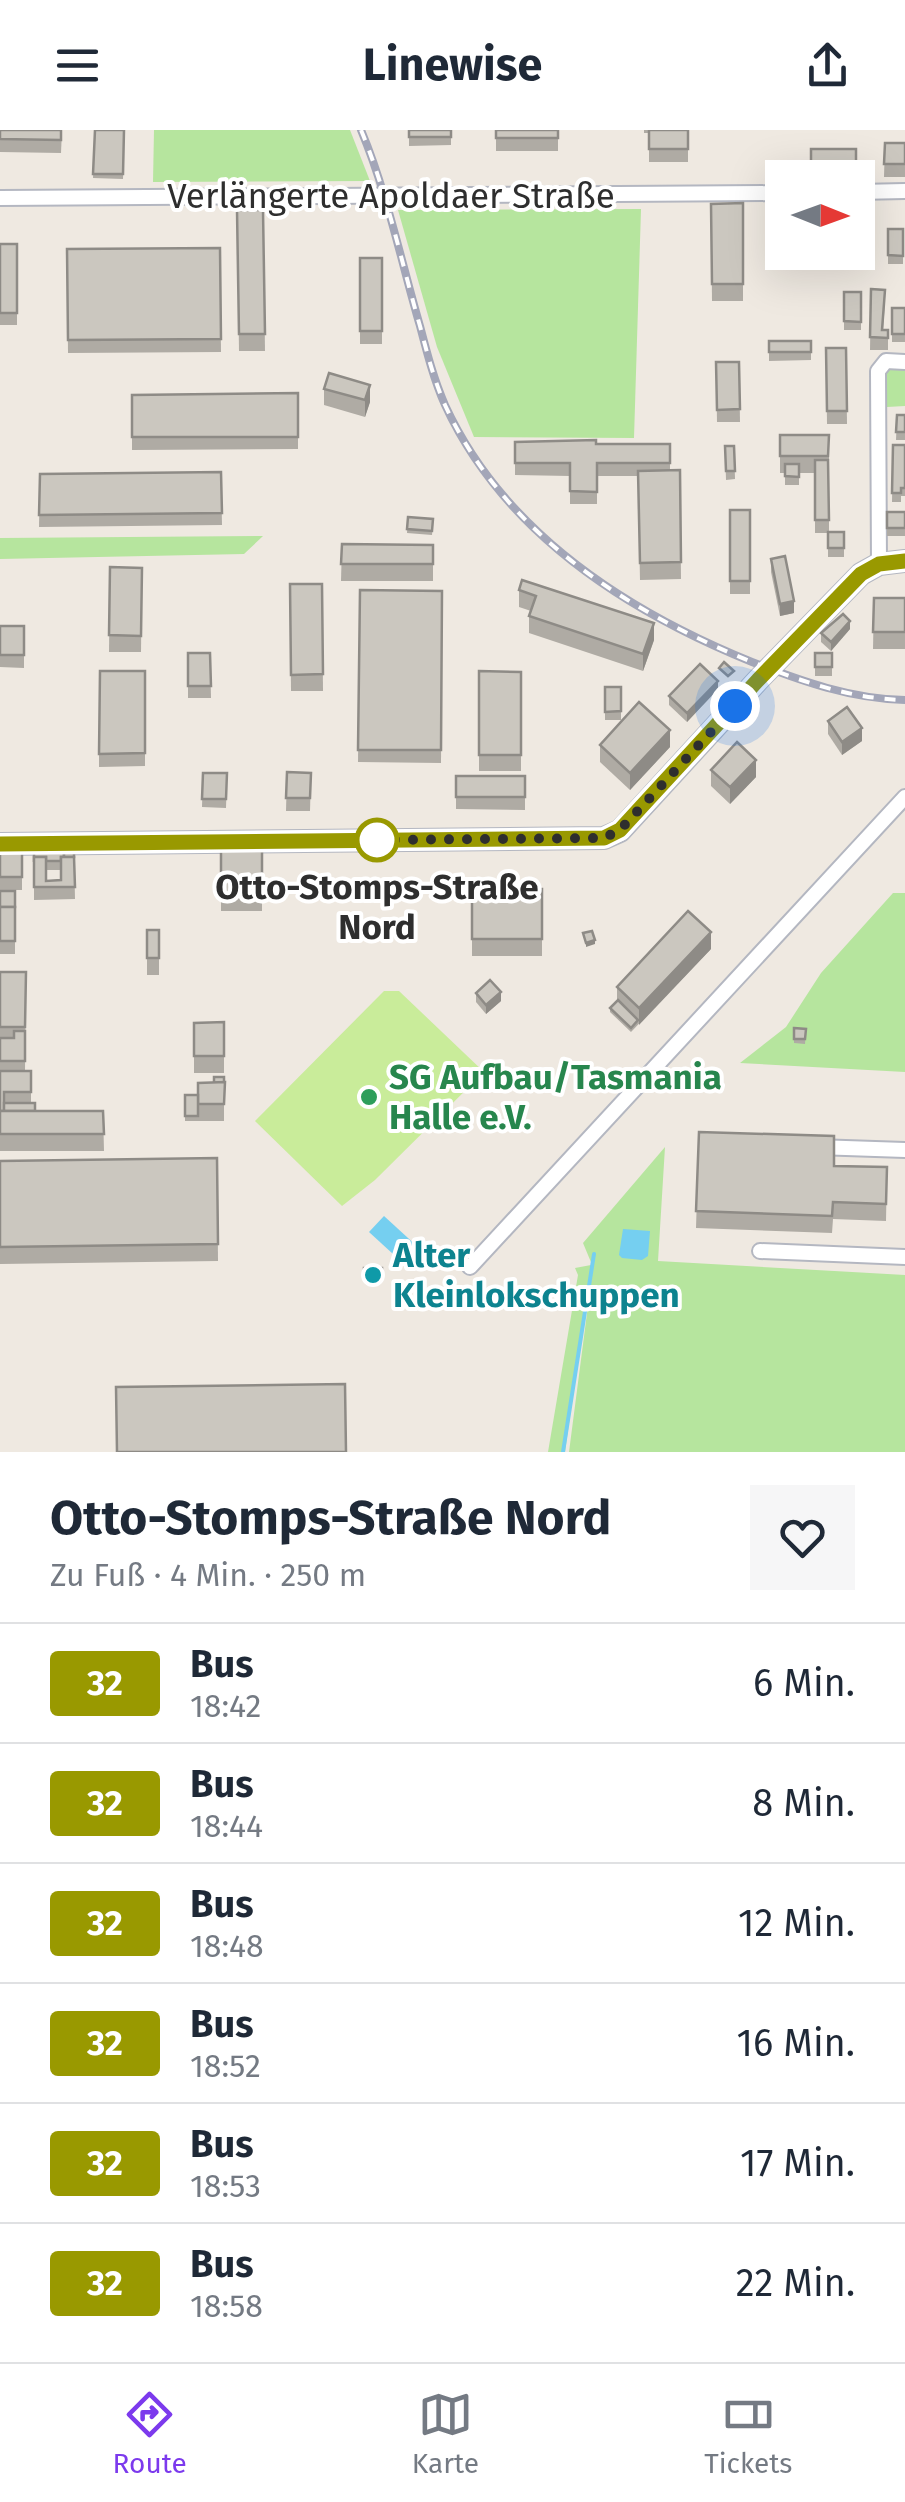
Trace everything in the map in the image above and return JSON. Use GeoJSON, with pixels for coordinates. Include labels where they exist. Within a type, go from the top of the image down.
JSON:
{"type":"FeatureCollection","features":[{"type":"Feature","properties":{"kind":"street"},"geometry":{"type":"LineString","coordinates":[[875,192],[905,191]]}},
{"type":"Feature","properties":{"kind":"street","name":"Verlängerte Apoldaer Straße"},"geometry":{"type":"LineString","coordinates":[[0,198],[765,193]]}},
{"type":"Feature","properties":{"kind":"street"},"geometry":{"type":"LineString","coordinates":[[879,564],[878,371],[886,362],[905,362]]}},
{"type":"Feature","properties":{"kind":"street"},"geometry":{"type":"LineString","coordinates":[[0,844],[604,838],[620,830],[861,574],[879,564],[905,561]]}},
{"type":"Feature","properties":{"kind":"street"},"geometry":{"type":"LineString","coordinates":[[470,1267],[905,796]]}},
{"type":"Feature","properties":{"kind":"street"},"geometry":{"type":"LineString","coordinates":[[808,1147],[905,1150]]}},
{"type":"Feature","properties":{"kind":"street"},"geometry":{"type":"LineString","coordinates":[[760,1251],[905,1257]]}},
{"type":"Feature","properties":{"kind":"green space"},"geometry":{"type":"Polygon","coordinates":[[[154,130],[350,130],[370,181],[153,182],[154,130]]]}},
{"type":"Feature","properties":{"kind":"green space"},"geometry":{"type":"Polygon","coordinates":[[[641,209],[634,438],[474,437],[437,347],[398,210],[641,209]]]}},
{"type":"Feature","properties":{"kind":"green space"},"geometry":{"type":"Polygon","coordinates":[[[905,368],[905,406],[887,407],[883,403],[883,371],[905,368]]]}},
{"type":"Feature","properties":{"kind":"green space"},"geometry":{"type":"Polygon","coordinates":[[[263,536],[244,554],[0,559],[0,538],[263,536]]]}},
{"type":"Feature","properties":{"kind":"green space"},"geometry":{"type":"Polygon","coordinates":[[[893,893],[905,893],[905,1072],[740,1063],[786,1027],[821,973],[893,893]]]}},
{"type":"Feature","properties":{"kind":"green space","name":"SG Aufbau/Tasmania Halle e.V."},"geometry":{"type":"Polygon","coordinates":[[[384,991],[399,991],[484,1072],[375,1180],[342,1206],[255,1121],[384,991]]]}},
{"type":"Feature","properties":{"kind":"green space"},"geometry":{"type":"Polygon","coordinates":[[[665,1147],[658,1261],[905,1275],[905,1452],[569,1452],[593,1267],[583,1243],[665,1147]]]}},
{"type":"Feature","properties":{"kind":"green space"},"geometry":{"type":"Polygon","coordinates":[[[591,1265],[565,1452],[548,1452],[578,1275],[575,1268],[591,1265]]]}},
{"type":"Feature","properties":{"kind":"water"},"geometry":{"type":"Polygon","coordinates":[[[384,1216],[420,1249],[405,1265],[369,1232],[384,1216]]]}},
{"type":"Feature","properties":{"kind":"water"},"geometry":{"type":"Polygon","coordinates":[[[623,1229],[650,1231],[648,1256],[642,1260],[619,1255],[623,1229]]]}},
{"type":"Feature","properties":{"kind":"building"},"geometry":{"type":"Polygon","coordinates":[[[0,130],[61,130],[61,140],[0,139],[0,130]]]}},
{"type":"Feature","properties":{"kind":"building"},"geometry":{"type":"Polygon","coordinates":[[[95,130],[124,130],[123,174],[93,174],[95,130]]]}},
{"type":"Feature","properties":{"kind":"building"},"geometry":{"type":"Polygon","coordinates":[[[409,130],[451,130],[451,137],[409,137],[409,130]]]}},
{"type":"Feature","properties":{"kind":"building"},"geometry":{"type":"Polygon","coordinates":[[[496,130],[558,130],[558,138],[496,138],[496,130]]]}},
{"type":"Feature","properties":{"kind":"building"},"geometry":{"type":"Polygon","coordinates":[[[649,130],[688,130],[688,149],[649,149],[649,130]]]}},
{"type":"Feature","properties":{"kind":"building"},"geometry":{"type":"Polygon","coordinates":[[[885,143],[905,143],[905,164],[884,164],[885,143]]]}},
{"type":"Feature","properties":{"kind":"building"},"geometry":{"type":"Polygon","coordinates":[[[811,149],[856,149],[856,160],[811,160],[811,149]]]}},
{"type":"Feature","properties":{"kind":"building"},"geometry":{"type":"Polygon","coordinates":[[[743,203],[743,284],[712,284],[711,204],[743,203]]]}},
{"type":"Feature","properties":{"kind":"building"},"geometry":{"type":"Polygon","coordinates":[[[237,210],[263,210],[265,334],[239,334],[237,210]]]}},
{"type":"Feature","properties":{"kind":"building"},"geometry":{"type":"Polygon","coordinates":[[[888,229],[903,229],[903,256],[888,255],[888,229]]]}},
{"type":"Feature","properties":{"kind":"building"},"geometry":{"type":"Polygon","coordinates":[[[0,244],[17,244],[17,313],[0,313],[0,244]]]}},
{"type":"Feature","properties":{"kind":"building"},"geometry":{"type":"Polygon","coordinates":[[[220,248],[221,339],[68,340],[67,249],[220,248]]]}},
{"type":"Feature","properties":{"kind":"building"},"geometry":{"type":"Polygon","coordinates":[[[360,258],[382,258],[382,331],[360,331],[360,258]]]}},
{"type":"Feature","properties":{"kind":"building"},"geometry":{"type":"Polygon","coordinates":[[[871,289],[885,290],[882,330],[888,330],[888,338],[870,337],[871,289]]]}},
{"type":"Feature","properties":{"kind":"building"},"geometry":{"type":"Polygon","coordinates":[[[844,292],[861,292],[861,322],[844,321],[844,292]]]}},
{"type":"Feature","properties":{"kind":"building"},"geometry":{"type":"Polygon","coordinates":[[[892,308],[905,308],[905,334],[892,334],[892,308]]]}},
{"type":"Feature","properties":{"kind":"building"},"geometry":{"type":"Polygon","coordinates":[[[769,341],[811,341],[811,352],[769,352],[769,341]]]}},
{"type":"Feature","properties":{"kind":"building"},"geometry":{"type":"Polygon","coordinates":[[[826,348],[846,348],[847,411],[827,411],[826,348]]]}},
{"type":"Feature","properties":{"kind":"building"},"geometry":{"type":"Polygon","coordinates":[[[716,362],[739,362],[740,409],[717,410],[716,362]]]}},
{"type":"Feature","properties":{"kind":"building"},"geometry":{"type":"Polygon","coordinates":[[[329,373],[370,385],[365,400],[324,389],[329,373]]]}},
{"type":"Feature","properties":{"kind":"building"},"geometry":{"type":"Polygon","coordinates":[[[298,393],[298,437],[132,437],[132,395],[298,393]]]}},
{"type":"Feature","properties":{"kind":"building"},"geometry":{"type":"Polygon","coordinates":[[[897,415],[905,415],[905,432],[896,432],[897,415]]]}},
{"type":"Feature","properties":{"kind":"building"},"geometry":{"type":"Polygon","coordinates":[[[780,435],[829,435],[828,456],[780,456],[780,435]]]}},
{"type":"Feature","properties":{"kind":"building"},"geometry":{"type":"Polygon","coordinates":[[[596,440],[596,444],[670,444],[670,463],[597,463],[597,492],[570,491],[570,463],[515,463],[515,442],[596,440]]]}},
{"type":"Feature","properties":{"kind":"building"},"geometry":{"type":"Polygon","coordinates":[[[893,445],[905,445],[905,488],[901,488],[901,493],[892,493],[893,445]]]}},
{"type":"Feature","properties":{"kind":"building"},"geometry":{"type":"Polygon","coordinates":[[[725,446],[734,446],[735,471],[726,471],[725,446]]]}},
{"type":"Feature","properties":{"kind":"building"},"geometry":{"type":"Polygon","coordinates":[[[815,460],[828,460],[829,520],[815,520],[815,460]]]}},
{"type":"Feature","properties":{"kind":"building"},"geometry":{"type":"Polygon","coordinates":[[[785,464],[799,464],[799,477],[785,476],[785,464]]]}},
{"type":"Feature","properties":{"kind":"building"},"geometry":{"type":"Polygon","coordinates":[[[680,470],[681,562],[640,563],[638,471],[680,470]]]}},
{"type":"Feature","properties":{"kind":"building"},"geometry":{"type":"Polygon","coordinates":[[[221,472],[222,513],[39,515],[40,474],[221,472]]]}},
{"type":"Feature","properties":{"kind":"building"},"geometry":{"type":"Polygon","coordinates":[[[730,510],[750,510],[750,581],[730,581],[730,510]]]}},
{"type":"Feature","properties":{"kind":"building"},"geometry":{"type":"Polygon","coordinates":[[[887,512],[905,512],[905,528],[887,528],[887,512]]]}},
{"type":"Feature","properties":{"kind":"building"},"geometry":{"type":"Polygon","coordinates":[[[408,517],[433,519],[432,531],[407,529],[408,517]]]}},
{"type":"Feature","properties":{"kind":"building"},"geometry":{"type":"Polygon","coordinates":[[[828,532],[844,532],[844,548],[828,548],[828,532]]]}},
{"type":"Feature","properties":{"kind":"building"},"geometry":{"type":"Polygon","coordinates":[[[342,544],[433,545],[433,564],[341,564],[342,544]]]}},
{"type":"Feature","properties":{"kind":"building"},"geometry":{"type":"Polygon","coordinates":[[[785,556],[794,601],[780,604],[771,559],[785,556]]]}},
{"type":"Feature","properties":{"kind":"building"},"geometry":{"type":"Polygon","coordinates":[[[110,567],[142,568],[141,636],[109,635],[110,567]]]}},
{"type":"Feature","properties":{"kind":"building"},"geometry":{"type":"Polygon","coordinates":[[[522,580],[654,623],[643,654],[529,616],[536,596],[519,590],[522,580]]]}},
{"type":"Feature","properties":{"kind":"building"},"geometry":{"type":"Polygon","coordinates":[[[290,584],[322,584],[323,674],[291,675],[290,584]]]}},
{"type":"Feature","properties":{"kind":"building"},"geometry":{"type":"Polygon","coordinates":[[[360,590],[442,591],[441,750],[358,750],[360,590]]]}},
{"type":"Feature","properties":{"kind":"building"},"geometry":{"type":"Polygon","coordinates":[[[874,598],[905,598],[905,632],[873,632],[874,598]]]}},
{"type":"Feature","properties":{"kind":"building"},"geometry":{"type":"Polygon","coordinates":[[[843,614],[850,621],[831,642],[821,633],[843,614]]]}},
{"type":"Feature","properties":{"kind":"building"},"geometry":{"type":"Polygon","coordinates":[[[0,626],[24,626],[24,655],[0,655],[0,626]]]}},
{"type":"Feature","properties":{"kind":"building"},"geometry":{"type":"Polygon","coordinates":[[[188,653],[210,653],[211,686],[188,686],[188,653]]]}},
{"type":"Feature","properties":{"kind":"building"},"geometry":{"type":"Polygon","coordinates":[[[815,653],[832,653],[832,667],[815,667],[815,653]]]}},
{"type":"Feature","properties":{"kind":"building"},"geometry":{"type":"Polygon","coordinates":[[[724,662],[734,671],[728,676],[719,668],[724,662]]]}},
{"type":"Feature","properties":{"kind":"building"},"geometry":{"type":"Polygon","coordinates":[[[700,664],[718,681],[687,713],[669,696],[700,664]]]}},
{"type":"Feature","properties":{"kind":"building"},"geometry":{"type":"Polygon","coordinates":[[[100,671],[145,671],[145,753],[99,754],[100,671]]]}},
{"type":"Feature","properties":{"kind":"building"},"geometry":{"type":"Polygon","coordinates":[[[479,671],[521,672],[521,755],[479,755],[479,671]]]}},
{"type":"Feature","properties":{"kind":"building"},"geometry":{"type":"Polygon","coordinates":[[[605,687],[621,687],[621,711],[605,712],[605,687]]]}},
{"type":"Feature","properties":{"kind":"building"},"geometry":{"type":"Polygon","coordinates":[[[639,702],[670,730],[630,773],[600,745],[639,702]]]}},
{"type":"Feature","properties":{"kind":"building"},"geometry":{"type":"Polygon","coordinates":[[[847,707],[862,728],[842,742],[828,721],[847,707]]]}},
{"type":"Feature","properties":{"kind":"building"},"geometry":{"type":"Polygon","coordinates":[[[737,742],[756,760],[730,787],[711,770],[737,742]]]}},
{"type":"Feature","properties":{"kind":"building"},"geometry":{"type":"Polygon","coordinates":[[[287,772],[311,773],[310,798],[286,798],[287,772]]]}},
{"type":"Feature","properties":{"kind":"building"},"geometry":{"type":"Polygon","coordinates":[[[203,773],[227,773],[226,799],[202,799],[203,773]]]}},
{"type":"Feature","properties":{"kind":"building"},"geometry":{"type":"Polygon","coordinates":[[[456,776],[525,776],[525,797],[456,797],[456,776]]]}},
{"type":"Feature","properties":{"kind":"building"},"geometry":{"type":"Polygon","coordinates":[[[0,845],[22,846],[22,877],[0,877],[0,845]]]}},
{"type":"Feature","properties":{"kind":"building"},"geometry":{"type":"Polygon","coordinates":[[[64,848],[61,861],[34,857],[34,849],[64,848]]]}},
{"type":"Feature","properties":{"kind":"building"},"geometry":{"type":"Polygon","coordinates":[[[221,851],[262,851],[262,894],[221,894],[221,851]]]}},
{"type":"Feature","properties":{"kind":"building"},"geometry":{"type":"Polygon","coordinates":[[[34,857],[46,857],[46,881],[61,880],[61,857],[74,857],[75,887],[34,887],[34,857]]]}},
{"type":"Feature","properties":{"kind":"building"},"geometry":{"type":"Polygon","coordinates":[[[472,889],[542,889],[542,939],[472,939],[472,889]]]}},
{"type":"Feature","properties":{"kind":"building"},"geometry":{"type":"Polygon","coordinates":[[[0,891],[15,891],[15,907],[0,907],[0,891]]]}},
{"type":"Feature","properties":{"kind":"building"},"geometry":{"type":"Polygon","coordinates":[[[0,907],[15,907],[15,941],[0,941],[0,907]]]}},
{"type":"Feature","properties":{"kind":"building"},"geometry":{"type":"Polygon","coordinates":[[[688,911],[711,932],[639,1008],[617,987],[688,911]]]}},
{"type":"Feature","properties":{"kind":"building"},"geometry":{"type":"Polygon","coordinates":[[[147,930],[159,930],[159,958],[147,958],[147,930]]]}},
{"type":"Feature","properties":{"kind":"building"},"geometry":{"type":"Polygon","coordinates":[[[592,931],[595,940],[586,943],[583,933],[592,931]]]}},
{"type":"Feature","properties":{"kind":"building"},"geometry":{"type":"Polygon","coordinates":[[[0,972],[26,972],[25,1027],[0,1027],[0,972]]]}},
{"type":"Feature","properties":{"kind":"building"},"geometry":{"type":"Polygon","coordinates":[[[490,980],[501,992],[486,1005],[476,993],[490,980]]]}},
{"type":"Feature","properties":{"kind":"building"},"geometry":{"type":"Polygon","coordinates":[[[618,1000],[638,1020],[631,1028],[610,1008],[618,1000]]]}},
{"type":"Feature","properties":{"kind":"building"},"geometry":{"type":"Polygon","coordinates":[[[224,1022],[224,1056],[194,1056],[194,1023],[224,1022]]]}},
{"type":"Feature","properties":{"kind":"building"},"geometry":{"type":"Polygon","coordinates":[[[794,1028],[806,1029],[805,1039],[794,1039],[794,1028]]]}},
{"type":"Feature","properties":{"kind":"building"},"geometry":{"type":"Polygon","coordinates":[[[14,1031],[25,1031],[25,1061],[0,1061],[0,1038],[14,1038],[14,1031]]]}},
{"type":"Feature","properties":{"kind":"building"},"geometry":{"type":"Polygon","coordinates":[[[0,1071],[31,1071],[31,1092],[4,1092],[4,1111],[0,1111],[0,1071]]]}},
{"type":"Feature","properties":{"kind":"building"},"geometry":{"type":"Polygon","coordinates":[[[225,1082],[224,1104],[198,1104],[198,1083],[225,1082]]]}},
{"type":"Feature","properties":{"kind":"building"},"geometry":{"type":"Polygon","coordinates":[[[185,1095],[198,1095],[198,1116],[185,1116],[185,1095]]]}},
{"type":"Feature","properties":{"kind":"building"},"geometry":{"type":"Polygon","coordinates":[[[4,1103],[35,1103],[35,1111],[4,1111],[4,1103]]]}},
{"type":"Feature","properties":{"kind":"building"},"geometry":{"type":"Polygon","coordinates":[[[0,1111],[103,1111],[104,1134],[0,1134],[0,1111]]]}},
{"type":"Feature","properties":{"kind":"building"},"geometry":{"type":"Polygon","coordinates":[[[699,1132],[834,1136],[834,1166],[887,1167],[886,1204],[833,1202],[832,1216],[696,1211],[699,1132]]]}},
{"type":"Feature","properties":{"kind":"building"},"geometry":{"type":"Polygon","coordinates":[[[217,1158],[218,1244],[0,1247],[0,1161],[217,1158]]]}},
{"type":"Feature","properties":{"kind":"building"},"geometry":{"type":"Polygon","coordinates":[[[364,1268],[382,1268],[382,1278],[364,1278],[364,1268]]]}},
{"type":"Feature","properties":{"kind":"building"},"geometry":{"type":"Polygon","coordinates":[[[345,1384],[346,1452],[117,1452],[116,1387],[345,1384]]]}},
{"type":"Feature","properties":{"kind":"waterway"},"geometry":{"type":"LineString","coordinates":[[563,1452],[594,1254]]}},
{"type":"Feature","properties":{"kind":"railway"},"geometry":{"type":"LineString","coordinates":[[361,130],[445,405],[470,451],[500,492],[535,529],[615,592],[705,642],[827,688],[905,700]]}},
{"type":"Feature","properties":{"kind":"bus line","name":"32"},"geometry":{"type":"LineString","coordinates":[[0,844],[604,838],[620,830],[861,574],[879,564],[905,561]]}},
{"type":"Feature","properties":{"kind":"place","name":"Otto-Stomps-Straße Nord"},"geometry":{"type":"Point","coordinates":[377,840]}},
{"type":"Feature","properties":{"kind":"place","name":"SG Aufbau/Tasmania Halle e.V."},"geometry":{"type":"Point","coordinates":[369,1097]}},
{"type":"Feature","properties":{"kind":"place","name":"Alter Kleinlokschuppen"},"geometry":{"type":"Point","coordinates":[373,1275]}},
{"type":"Feature","properties":{"kind":"route"},"geometry":{"type":"LineString","coordinates":[[377,840],[604,838],[620,830],[735,706]]}}]}
